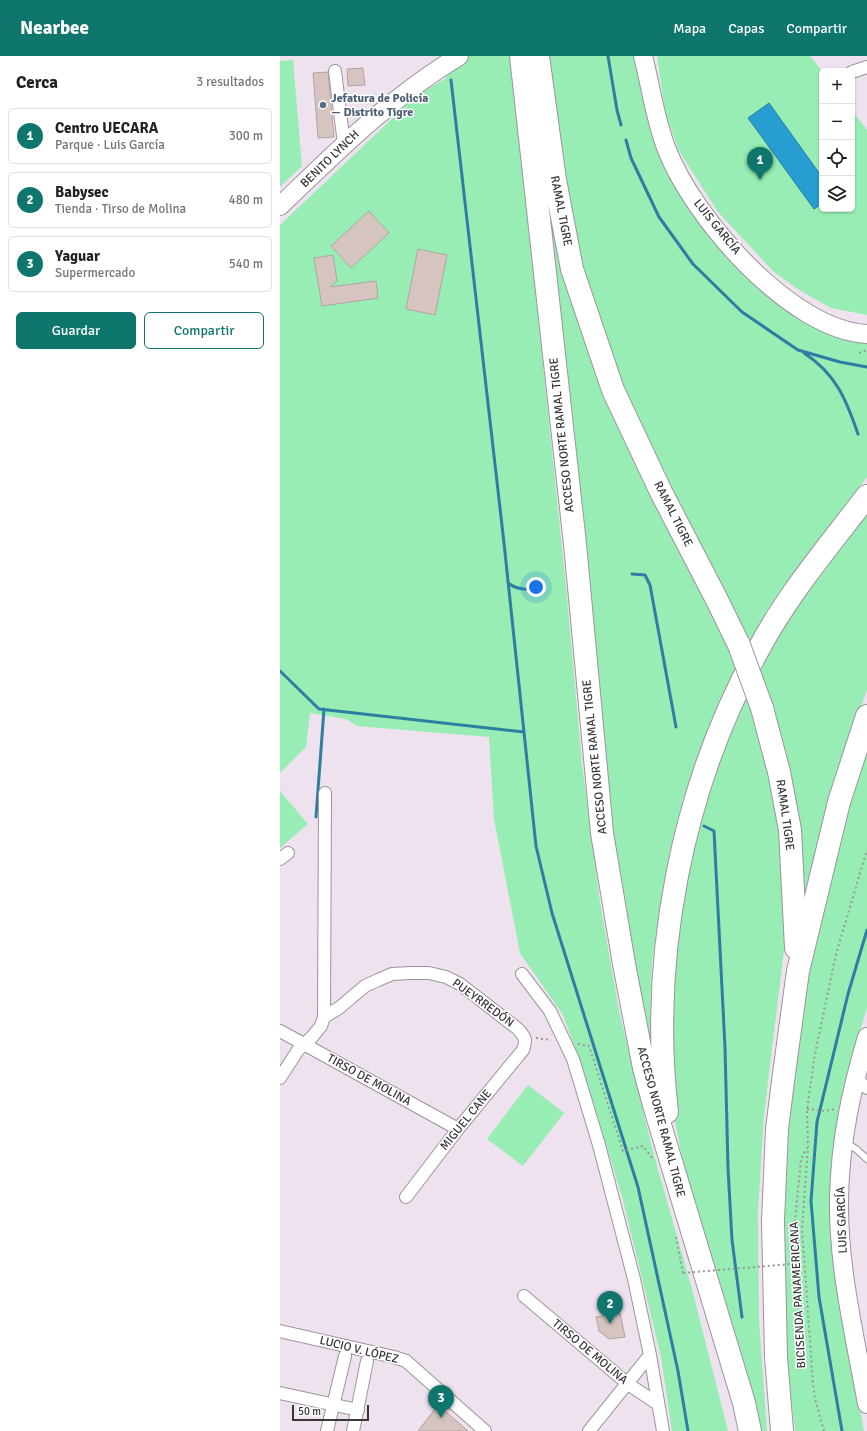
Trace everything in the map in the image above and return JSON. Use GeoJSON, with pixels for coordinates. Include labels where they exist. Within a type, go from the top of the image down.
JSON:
{"type":"FeatureCollection","features":[{"type":"Feature","properties":{"kind":"highway","name":"RAMAL TIGRE"},"geometry":{"type":"LineString","coordinates":[[530,61],[572,268],[613,390],[661,492],[739,645],[762,708],[779,772],[790,830],[798,971]]}},
{"type":"Feature","properties":{"kind":"highway","name":"ACCESO NORTE RAMAL TIGRE"},"geometry":{"type":"LineString","coordinates":[[530,61],[602,832],[624,964],[644,1068],[691,1230],[744,1403],[750,1431]]}},
{"type":"Feature","properties":{"kind":"highway"},"geometry":{"type":"LineString","coordinates":[[691,1230],[669,1127],[662,1054],[662,1017],[667,945],[674,890],[689,823],[708,761],[734,696],[757,651],[789,599],[823,551],[865,500]]}},
{"type":"Feature","properties":{"kind":"highway"},"geometry":{"type":"LineString","coordinates":[[782,1431],[776,1357],[773,1221],[774,1183],[781,1094],[798,971],[839,802],[867,716]]}},
{"type":"Feature","properties":{"kind":"highway"},"geometry":{"type":"LineString","coordinates":[[725,1340],[737,1431]]}},
{"type":"Feature","properties":{"kind":"highway"},"geometry":{"type":"LineString","coordinates":[[779,1395],[788,1431]]}},
{"type":"Feature","properties":{"kind":"street","name":"BENITO LYNCH"},"geometry":{"type":"LineString","coordinates":[[280,206],[344,144],[383,110],[414,85],[459,56]]}},
{"type":"Feature","properties":{"kind":"street","name":"LUIS GARCÍA"},"geometry":{"type":"LineString","coordinates":[[643,56],[658,126],[667,152],[690,194],[717,230],[747,264],[769,285],[812,317],[833,327],[867,334]]}},
{"type":"Feature","properties":{"kind":"street"},"geometry":{"type":"LineString","coordinates":[[855,71],[867,67]]}},
{"type":"Feature","properties":{"kind":"street"},"geometry":{"type":"LineString","coordinates":[[335,71],[344,144]]}},
{"type":"Feature","properties":{"kind":"street","name":"PUEYRREDÓN"},"geometry":{"type":"LineString","coordinates":[[280,1078],[298,1050],[321,1026],[324,1017],[325,794]]}},
{"type":"Feature","properties":{"kind":"street","name":"PUEYRREDÓN"},"geometry":{"type":"LineString","coordinates":[[324,1017],[339,1008],[365,986],[392,974],[430,973],[446,977],[460,984],[518,1028],[525,1037],[525,1043]]}},
{"type":"Feature","properties":{"kind":"street"},"geometry":{"type":"LineString","coordinates":[[522,974],[550,1011],[573,1058],[619,1216],[634,1278],[650,1355],[663,1431]]}},
{"type":"Feature","properties":{"kind":"street","name":"TIRSO DE MOLINA"},"geometry":{"type":"LineString","coordinates":[[280,1030],[458,1129]]}},
{"type":"Feature","properties":{"kind":"street","name":"LUIS GARCÍA"},"geometry":{"type":"LineString","coordinates":[[867,1037],[861,1083],[846,1118],[839,1199],[841,1241],[848,1297],[864,1368],[867,1404]]}},
{"type":"Feature","properties":{"kind":"street","name":"MIGUEL CANE"},"geometry":{"type":"LineString","coordinates":[[406,1197],[458,1129],[522,1050],[525,1043]]}},
{"type":"Feature","properties":{"kind":"street","name":"TIRSO DE MOLINA"},"geometry":{"type":"LineString","coordinates":[[524,1296],[628,1384],[658,1404]]}},
{"type":"Feature","properties":{"kind":"street","name":"LUCIO V. LÓPEZ"},"geometry":{"type":"LineString","coordinates":[[280,1331],[406,1361],[485,1431]]}},
{"type":"Feature","properties":{"kind":"street"},"geometry":{"type":"LineString","coordinates":[[589,1431],[650,1355]]}},
{"type":"Feature","properties":{"kind":"street"},"geometry":{"type":"LineString","coordinates":[[328,1431],[345,1356]]}},
{"type":"Feature","properties":{"kind":"street"},"geometry":{"type":"LineString","coordinates":[[353,1431],[367,1361]]}},
{"type":"Feature","properties":{"kind":"street"},"geometry":{"type":"LineString","coordinates":[[280,1393],[358,1410]]}},
{"type":"Feature","properties":{"kind":"lane"},"geometry":{"type":"LineString","coordinates":[[843,1141],[856,1149],[867,1159]]}},
{"type":"Feature","properties":{"kind":"path"},"geometry":{"type":"LineString","coordinates":[[859,352],[867,350]]}},
{"type":"Feature","properties":{"kind":"path","name":"BICISENDA PANAMERICANA"},"geometry":{"type":"LineString","coordinates":[[824,1431],[815,1398],[813,1384],[802,1229],[808,1147],[807,1109],[815,1054],[836,954],[867,850]]}},
{"type":"Feature","properties":{"kind":"path"},"geometry":{"type":"LineString","coordinates":[[807,1109],[824,1111]]}},
{"type":"Feature","properties":{"kind":"path"},"geometry":{"type":"LineString","coordinates":[[683,1273],[791,1264],[801,1159],[808,1147]]}},
{"type":"Feature","properties":{"kind":"path"},"geometry":{"type":"LineString","coordinates":[[624,1151],[631,1149]]}},
{"type":"Feature","properties":{"kind":"green space"},"geometry":{"type":"Polygon","coordinates":[[[469,56],[511,56],[566,586],[582,764],[600,902],[619,1011],[652,1148],[692,1289],[728,1431],[672,1431],[661,1357],[623,1200],[584,1072],[563,1015],[520,953],[494,819],[489,737],[357,726],[346,719],[310,713],[306,747],[280,773],[280,225],[416,96],[446,78],[450,68],[469,56]]]}},
{"type":"Feature","properties":{"kind":"green space"},"geometry":{"type":"Polygon","coordinates":[[[530,56],[569,288],[674,496],[621,384],[585,282],[557,144],[549,56],[635,56],[652,132],[731,258],[867,339],[867,477],[778,595],[750,641],[721,698],[701,747],[683,799],[670,850],[652,962],[650,1014],[654,1067],[622,920],[530,56]]]}},
{"type":"Feature","properties":{"kind":"green space"},"geometry":{"type":"Polygon","coordinates":[[[657,56],[810,56],[820,68],[819,212],[855,212],[855,114],[867,130],[867,315],[831,308],[799,290],[774,272],[718,212],[679,151],[665,112],[657,56]]]}},
{"type":"Feature","properties":{"kind":"green space"},"geometry":{"type":"Polygon","coordinates":[[[293,60],[302,166],[280,187],[280,61],[293,60]]]}},
{"type":"Feature","properties":{"kind":"green space"},"geometry":{"type":"Polygon","coordinates":[[[867,508],[867,690],[833,787],[805,892],[801,894],[755,712],[780,826],[785,942],[764,1115],[758,1212],[759,1320],[767,1431],[760,1431],[686,1178],[675,1121],[669,1067],[671,964],[692,832],[755,663],[867,508]]]}},
{"type":"Feature","properties":{"kind":"green space"},"geometry":{"type":"Polygon","coordinates":[[[867,743],[867,1008],[852,1057],[842,1100],[856,1388],[864,1431],[795,1431],[789,1382],[782,1294],[781,1204],[796,1032],[831,861],[867,743]]]}},
{"type":"Feature","properties":{"kind":"green space"},"geometry":{"type":"Polygon","coordinates":[[[280,791],[308,824],[280,848],[280,791]]]}},
{"type":"Feature","properties":{"kind":"green space"},"geometry":{"type":"Polygon","coordinates":[[[528,1085],[564,1113],[523,1166],[487,1139],[528,1085]]]}},
{"type":"Feature","properties":{"kind":"water"},"geometry":{"type":"Polygon","coordinates":[[[769,103],[819,173],[819,206],[814,209],[748,118],[769,103]]]}},
{"type":"Feature","properties":{"kind":"building"},"geometry":{"type":"Polygon","coordinates":[[[363,68],[365,85],[348,86],[347,69],[363,68]]]}},
{"type":"Feature","properties":{"kind":"building","name":"Jefatura de Policía — Distrito Tigre"},"geometry":{"type":"Polygon","coordinates":[[[328,72],[334,137],[318,138],[313,73],[328,72]]]}},
{"type":"Feature","properties":{"kind":"building"},"geometry":{"type":"Polygon","coordinates":[[[369,211],[389,233],[351,268],[331,246],[369,211]]]}},
{"type":"Feature","properties":{"kind":"building"},"geometry":{"type":"Polygon","coordinates":[[[418,249],[447,255],[435,315],[406,309],[418,249]]]}},
{"type":"Feature","properties":{"kind":"building"},"geometry":{"type":"Polygon","coordinates":[[[333,255],[337,281],[330,287],[376,281],[378,298],[322,306],[314,258],[333,255]]]}},
{"type":"Feature","properties":{"kind":"building"},"geometry":{"type":"Polygon","coordinates":[[[620,1313],[625,1337],[609,1339],[599,1331],[596,1317],[620,1313]]]}},
{"type":"Feature","properties":{"kind":"building"},"geometry":{"type":"Polygon","coordinates":[[[438,1405],[468,1431],[418,1431],[438,1405]]]}},
{"type":"Feature","properties":{"kind":"waterway"},"geometry":{"type":"LineString","coordinates":[[608,56],[621,125]]}},
{"type":"Feature","properties":{"kind":"waterway"},"geometry":{"type":"LineString","coordinates":[[451,80],[504,543],[536,846],[552,913],[638,1187],[678,1371],[688,1431]]}},
{"type":"Feature","properties":{"kind":"waterway"},"geometry":{"type":"LineString","coordinates":[[626,140],[631,158],[659,217],[693,264],[742,312],[798,350],[840,362],[867,367]]}},
{"type":"Feature","properties":{"kind":"waterway"},"geometry":{"type":"LineString","coordinates":[[804,353],[815,361],[832,379],[844,399],[858,434]]}},
{"type":"Feature","properties":{"kind":"waterway"},"geometry":{"type":"LineString","coordinates":[[632,574],[645,575],[650,585],[676,727]]}},
{"type":"Feature","properties":{"kind":"waterway"},"geometry":{"type":"LineString","coordinates":[[508,583],[518,588],[538,589]]}},
{"type":"Feature","properties":{"kind":"waterway"},"geometry":{"type":"LineString","coordinates":[[280,671],[319,709],[524,732]]}},
{"type":"Feature","properties":{"kind":"waterway"},"geometry":{"type":"LineString","coordinates":[[316,817],[324,709]]}},
{"type":"Feature","properties":{"kind":"waterway"},"geometry":{"type":"LineString","coordinates":[[704,826],[714,831],[725,1047],[728,1168],[732,1240],[742,1317]]}},
{"type":"Feature","properties":{"kind":"waterway"},"geometry":{"type":"LineString","coordinates":[[842,1431],[819,1297],[811,1201],[817,1122],[848,994],[867,930]]}},
{"type":"Feature","properties":{"kind":"place","name":"Jefatura de Policía — Distrito Tigre"},"geometry":{"type":"Point","coordinates":[323,105]}},
{"type":"Feature","properties":{"kind":"place","name":"Centro UECARA"},"geometry":{"type":"Point","coordinates":[760,180]}},
{"type":"Feature","properties":{"kind":"place","name":"Babysec"},"geometry":{"type":"Point","coordinates":[610,1324]}},
{"type":"Feature","properties":{"kind":"place","name":"Yaguar"},"geometry":{"type":"Point","coordinates":[441,1418]}}]}
